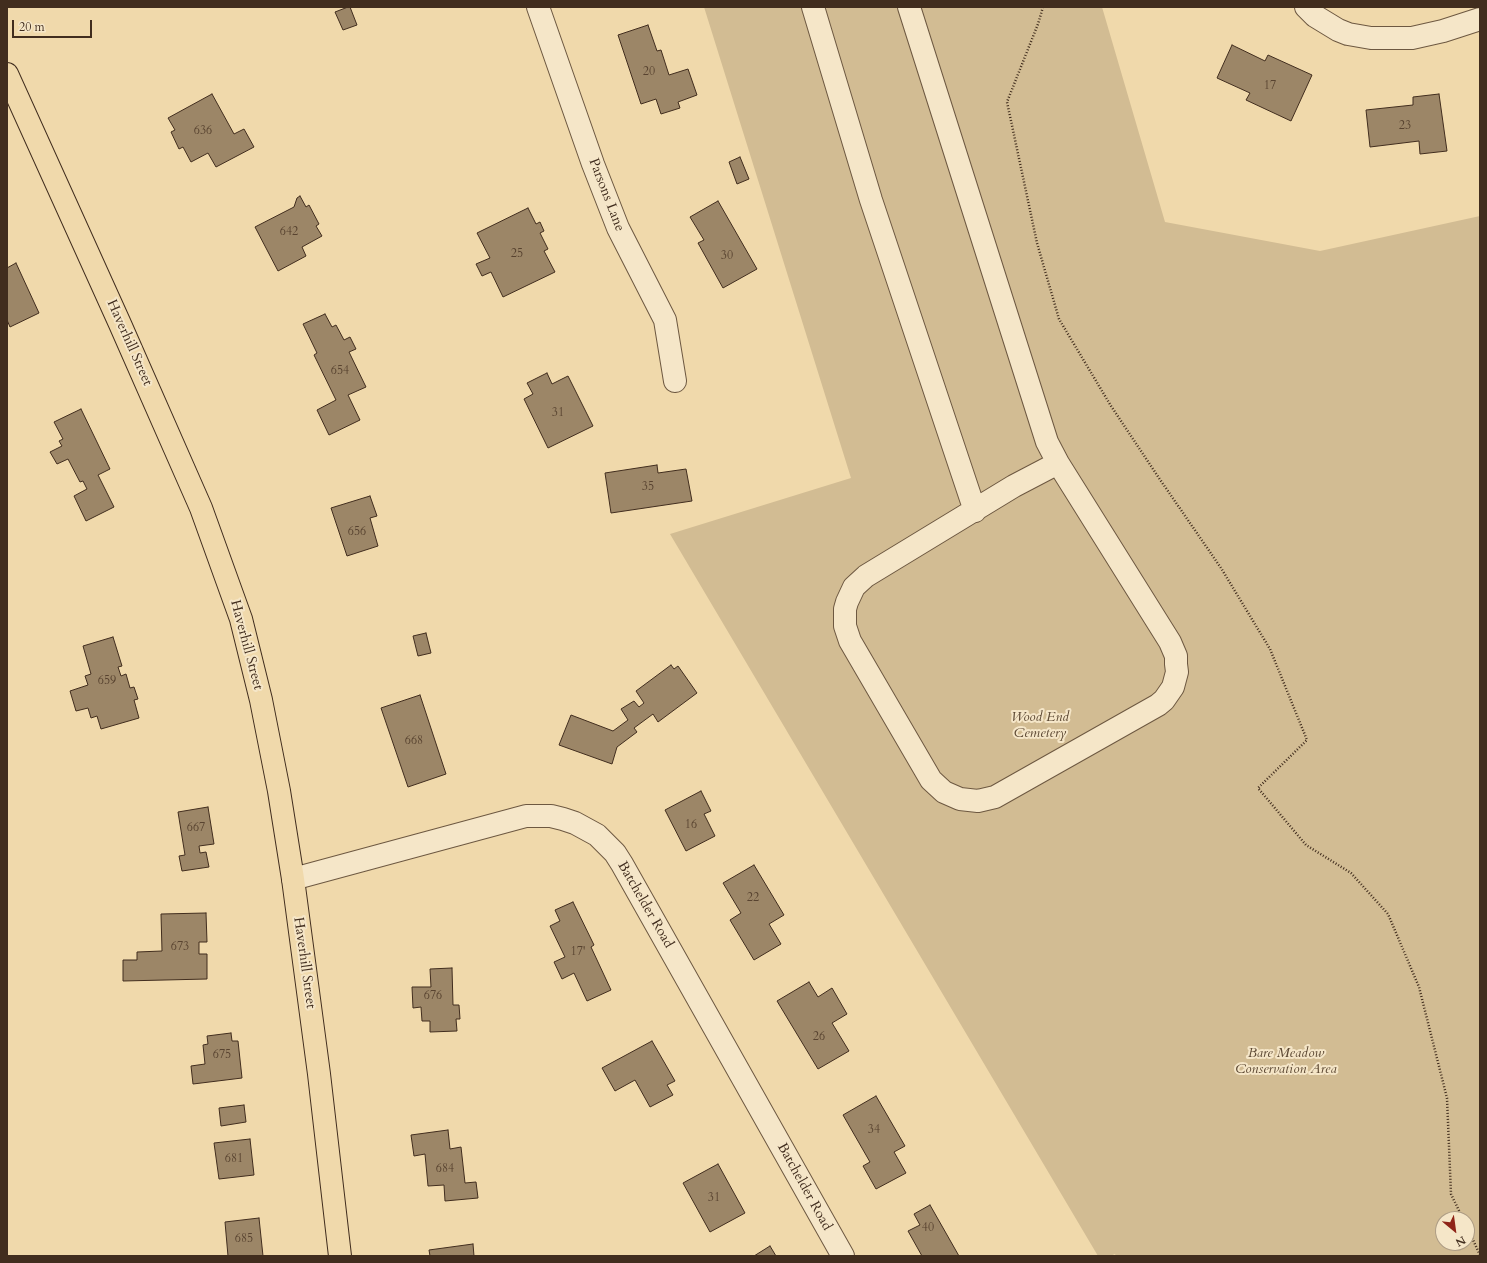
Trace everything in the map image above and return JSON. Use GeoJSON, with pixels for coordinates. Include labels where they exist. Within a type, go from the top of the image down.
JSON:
{"type":"FeatureCollection","features":[{"type":"Feature","properties":{"kind":"main road","name":"Haverhill Street"},"geometry":{"type":"LineString","coordinates":[[7,74],[114,309],[201,508],[241,620],[267,730],[279,791],[293,879],[319,1074],[340,1256]]}},
{"type":"Feature","properties":{"kind":"street","name":"Parsons Lane"},"geometry":{"type":"LineString","coordinates":[[538,7],[593,164],[618,228],[665,320],[675,381]]}},
{"type":"Feature","properties":{"kind":"street"},"geometry":{"type":"LineString","coordinates":[[813,7],[871,200],[975,511]]}},
{"type":"Feature","properties":{"kind":"street"},"geometry":{"type":"LineString","coordinates":[[909,7],[1047,442],[1058,463],[1170,642],[1176,656],[1177,672],[1175,680],[1169,694],[1158,705],[1004,793],[987,800],[969,801],[944,792],[931,780],[850,641],[845,626],[845,609],[854,587],[866,576],[1014,486],[1058,463]]}},
{"type":"Feature","properties":{"kind":"street"},"geometry":{"type":"LineString","coordinates":[[1306,7],[1315,16],[1338,30],[1348,34],[1371,38],[1412,38],[1443,31],[1480,19]]}},
{"type":"Feature","properties":{"kind":"street","name":"Batchelder Road"},"geometry":{"type":"LineString","coordinates":[[293,879],[526,816],[551,816],[563,819],[575,823],[597,835],[611,848],[622,864],[843,1256]]}},
{"type":"Feature","properties":{"kind":"path"},"geometry":{"type":"LineString","coordinates":[[1043,7],[1038,24],[1007,102],[1037,243],[1059,319],[1111,406],[1161,482],[1221,568],[1270,649],[1307,740],[1258,788],[1306,844],[1351,873],[1388,914],[1419,988],[1447,1098],[1451,1194],[1459,1211]]}},
{"type":"Feature","properties":{"kind":"path"},"geometry":{"type":"LineString","coordinates":[[1475,1244],[1480,1255]]}},
{"type":"Feature","properties":{"kind":"green space"},"geometry":{"type":"Polygon","coordinates":[[[704,7],[1102,7],[1165,222],[1320,251],[1480,216],[1480,1256],[1116,1256],[1115,1254],[1110,1256],[1098,1256],[670,534],[851,478],[704,7]]]}},
{"type":"Feature","properties":{"kind":"building"},"geometry":{"type":"Polygon","coordinates":[[[350,7],[357,25],[343,30],[335,12],[350,7]]]}},
{"type":"Feature","properties":{"kind":"building"},"geometry":{"type":"Polygon","coordinates":[[[648,25],[657,51],[661,50],[669,75],[688,69],[697,95],[678,102],[680,108],[661,114],[656,99],[641,104],[618,35],[648,25]]]}},
{"type":"Feature","properties":{"kind":"building"},"geometry":{"type":"Polygon","coordinates":[[[1232,45],[1265,61],[1268,55],[1312,75],[1291,121],[1246,100],[1250,93],[1217,78],[1232,45]]]}},
{"type":"Feature","properties":{"kind":"building"},"geometry":{"type":"Polygon","coordinates":[[[212,94],[234,134],[244,129],[254,147],[216,167],[208,153],[191,162],[183,147],[179,149],[171,132],[175,130],[168,118],[212,94]]]}},
{"type":"Feature","properties":{"kind":"building"},"geometry":{"type":"Polygon","coordinates":[[[1439,94],[1447,151],[1420,154],[1419,141],[1370,147],[1366,110],[1413,105],[1413,97],[1439,94]]]}},
{"type":"Feature","properties":{"kind":"building"},"geometry":{"type":"Polygon","coordinates":[[[740,157],[749,179],[737,184],[729,162],[740,157]]]}},
{"type":"Feature","properties":{"kind":"building"},"geometry":{"type":"Polygon","coordinates":[[[300,196],[306,207],[309,205],[319,224],[316,226],[322,236],[302,247],[306,256],[278,271],[255,227],[294,207],[297,198],[300,196]]]}},
{"type":"Feature","properties":{"kind":"building"},"geometry":{"type":"Polygon","coordinates":[[[718,201],[757,269],[723,288],[698,243],[704,240],[690,217],[718,201]]]}},
{"type":"Feature","properties":{"kind":"building"},"geometry":{"type":"Polygon","coordinates":[[[528,208],[536,224],[540,222],[544,231],[540,233],[548,249],[544,251],[555,272],[503,297],[491,272],[482,276],[476,264],[490,258],[477,233],[528,208]]]}},
{"type":"Feature","properties":{"kind":"building"},"geometry":{"type":"Polygon","coordinates":[[[16,263],[39,313],[10,327],[7,320],[7,268],[16,263]]]}},
{"type":"Feature","properties":{"kind":"building"},"geometry":{"type":"Polygon","coordinates":[[[325,314],[332,327],[336,325],[344,340],[350,337],[356,349],[349,352],[366,387],[348,395],[360,420],[329,435],[317,410],[336,400],[314,355],[317,353],[303,324],[325,314]]]}},
{"type":"Feature","properties":{"kind":"building"},"geometry":{"type":"Polygon","coordinates":[[[547,373],[552,384],[568,376],[593,426],[548,448],[524,399],[533,394],[527,383],[547,373]]]}},
{"type":"Feature","properties":{"kind":"building"},"geometry":{"type":"Polygon","coordinates":[[[81,409],[110,469],[98,475],[114,507],[86,521],[74,496],[87,489],[83,481],[80,482],[68,459],[57,464],[50,452],[62,446],[59,441],[63,439],[54,422],[81,409]]]}},
{"type":"Feature","properties":{"kind":"building"},"geometry":{"type":"Polygon","coordinates":[[[657,465],[658,473],[686,469],[692,501],[611,513],[605,473],[657,465]]]}},
{"type":"Feature","properties":{"kind":"building"},"geometry":{"type":"Polygon","coordinates":[[[370,496],[377,516],[370,518],[378,546],[347,556],[331,508],[370,496]]]}},
{"type":"Feature","properties":{"kind":"building"},"geometry":{"type":"Polygon","coordinates":[[[426,633],[431,653],[418,656],[413,636],[426,633]]]}},
{"type":"Feature","properties":{"kind":"building"},"geometry":{"type":"Polygon","coordinates":[[[113,637],[122,666],[118,667],[121,676],[126,674],[130,688],[134,687],[138,699],[134,700],[139,718],[101,729],[97,716],[91,718],[88,708],[76,711],[70,691],[88,685],[85,676],[91,674],[83,646],[113,637]]]}},
{"type":"Feature","properties":{"kind":"building"},"geometry":{"type":"Polygon","coordinates":[[[671,665],[674,669],[678,666],[697,693],[658,722],[653,714],[634,728],[637,732],[617,747],[612,764],[559,745],[571,715],[613,731],[628,720],[621,709],[634,701],[639,707],[644,703],[636,691],[671,665]]]}},
{"type":"Feature","properties":{"kind":"building"},"geometry":{"type":"Polygon","coordinates":[[[420,695],[446,774],[408,787],[381,708],[420,695]]]}},
{"type":"Feature","properties":{"kind":"building"},"geometry":{"type":"Polygon","coordinates":[[[701,791],[711,811],[704,814],[715,836],[686,851],[665,810],[701,791]]]}},
{"type":"Feature","properties":{"kind":"building"},"geometry":{"type":"Polygon","coordinates":[[[208,807],[214,844],[199,846],[200,853],[206,852],[209,867],[182,871],[179,856],[185,855],[178,812],[208,807]]]}},
{"type":"Feature","properties":{"kind":"building"},"geometry":{"type":"Polygon","coordinates":[[[754,865],[784,915],[769,924],[781,944],[754,960],[730,920],[741,913],[723,883],[754,865]]]}},
{"type":"Feature","properties":{"kind":"building"},"geometry":{"type":"Polygon","coordinates":[[[573,902],[594,945],[591,947],[611,990],[587,1001],[574,973],[562,979],[554,962],[565,957],[550,926],[560,921],[555,910],[573,902]]]}},
{"type":"Feature","properties":{"kind":"building"},"geometry":{"type":"Polygon","coordinates":[[[206,913],[207,942],[199,942],[199,954],[207,954],[207,979],[123,981],[123,960],[137,960],[137,952],[162,951],[161,914],[206,913]]]}},
{"type":"Feature","properties":{"kind":"building"},"geometry":{"type":"Polygon","coordinates":[[[452,968],[453,1005],[459,1005],[460,1019],[456,1019],[457,1031],[430,1032],[430,1021],[422,1021],[421,1007],[413,1008],[412,987],[431,987],[430,969],[452,968]]]}},
{"type":"Feature","properties":{"kind":"building"},"geometry":{"type":"Polygon","coordinates":[[[809,982],[818,997],[832,988],[847,1014],[832,1023],[849,1051],[818,1069],[777,1001],[809,982]]]}},
{"type":"Feature","properties":{"kind":"building"},"geometry":{"type":"Polygon","coordinates":[[[231,1033],[232,1041],[238,1041],[242,1078],[193,1084],[191,1066],[205,1064],[203,1045],[208,1044],[207,1036],[231,1033]]]}},
{"type":"Feature","properties":{"kind":"building"},"geometry":{"type":"Polygon","coordinates":[[[652,1041],[675,1081],[667,1085],[673,1095],[650,1107],[635,1080],[615,1091],[602,1068],[652,1041]]]}},
{"type":"Feature","properties":{"kind":"building"},"geometry":{"type":"Polygon","coordinates":[[[876,1096],[905,1146],[894,1152],[906,1173],[876,1189],[863,1166],[870,1162],[843,1115],[876,1096]]]}},
{"type":"Feature","properties":{"kind":"building"},"geometry":{"type":"Polygon","coordinates":[[[244,1105],[246,1122],[221,1126],[219,1108],[244,1105]]]}},
{"type":"Feature","properties":{"kind":"building"},"geometry":{"type":"Polygon","coordinates":[[[448,1130],[450,1149],[461,1147],[465,1183],[476,1182],[478,1198],[445,1201],[444,1185],[428,1186],[425,1154],[414,1156],[411,1135],[448,1130]]]}},
{"type":"Feature","properties":{"kind":"building"},"geometry":{"type":"Polygon","coordinates":[[[250,1139],[254,1175],[219,1179],[214,1143],[250,1139]]]}},
{"type":"Feature","properties":{"kind":"building"},"geometry":{"type":"Polygon","coordinates":[[[718,1164],[745,1213],[710,1232],[683,1183],[718,1164]]]}},
{"type":"Feature","properties":{"kind":"building"},"geometry":{"type":"Polygon","coordinates":[[[930,1205],[959,1256],[922,1256],[908,1231],[920,1225],[914,1214],[930,1205]]]}},
{"type":"Feature","properties":{"kind":"building"},"geometry":{"type":"Polygon","coordinates":[[[259,1218],[263,1256],[228,1256],[225,1222],[259,1218]]]}},
{"type":"Feature","properties":{"kind":"building"},"geometry":{"type":"Polygon","coordinates":[[[473,1244],[474,1256],[430,1256],[429,1250],[473,1244]]]}},
{"type":"Feature","properties":{"kind":"building"},"geometry":{"type":"Polygon","coordinates":[[[770,1246],[776,1256],[754,1256],[770,1246]]]}},
{"type":"Feature","properties":{"kind":"park label","name":"Wood End Cemetery"},"geometry":{"type":"Point","coordinates":[1040,726]}},
{"type":"Feature","properties":{"kind":"park label","name":"Bare Meadow Conservation Area"},"geometry":{"type":"Point","coordinates":[1286,1062]}}]}
